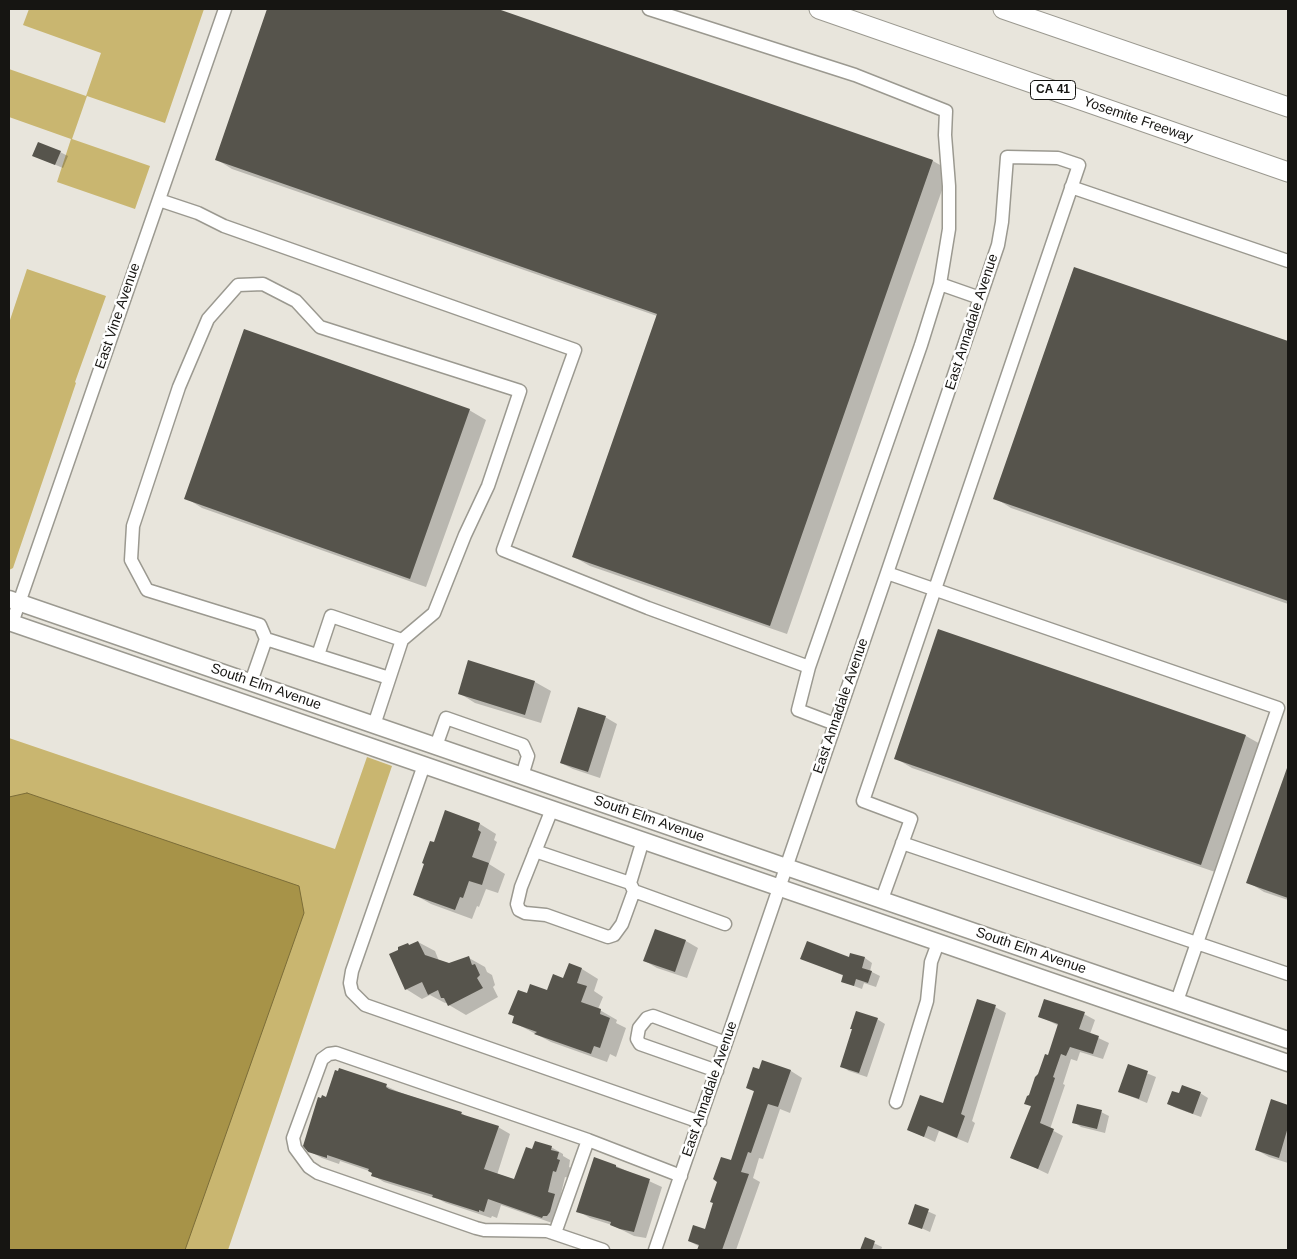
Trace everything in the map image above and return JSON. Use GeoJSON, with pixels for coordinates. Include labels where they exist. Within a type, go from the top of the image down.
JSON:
{"type":"FeatureCollection","features":[{"type":"Feature","properties":{"kind":"highway","name":"Yosemite Freeway"},"geometry":{"type":"LineString","coordinates":[[819,9],[1288,172]]}},
{"type":"Feature","properties":{"kind":"highway"},"geometry":{"type":"LineString","coordinates":[[1003,9],[1288,107]]}},
{"type":"Feature","properties":{"kind":"main road","name":"South Elm Avenue"},"geometry":{"type":"LineString","coordinates":[[14,600],[1288,1040]]}},
{"type":"Feature","properties":{"kind":"main road","name":"South Elm Avenue"},"geometry":{"type":"LineString","coordinates":[[10,622],[1288,1063]]}},
{"type":"Feature","properties":{"kind":"street","name":"East Vine Avenue"},"geometry":{"type":"LineString","coordinates":[[10,622],[14,600],[159,200],[224,9]]}},
{"type":"Feature","properties":{"kind":"street"},"geometry":{"type":"LineString","coordinates":[[648,9],[855,75],[946,111],[945,135],[949,186],[949,229],[940,284],[921,345],[809,667],[798,710],[835,724]]}},
{"type":"Feature","properties":{"kind":"street","name":"East Annadale Avenue"},"geometry":{"type":"LineString","coordinates":[[655,1250],[998,245],[1002,222],[1007,157],[1058,158],[1079,165],[1071,187]]}},
{"type":"Feature","properties":{"kind":"street"},"geometry":{"type":"LineString","coordinates":[[882,900],[910,819],[863,801],[1071,187],[1288,261]]}},
{"type":"Feature","properties":{"kind":"street"},"geometry":{"type":"LineString","coordinates":[[159,200],[198,212],[224,226],[575,350],[503,550],[648,608],[809,667]]}},
{"type":"Feature","properties":{"kind":"street"},"geometry":{"type":"LineString","coordinates":[[251,682],[266,639],[260,625],[147,590],[131,560],[133,526],[179,387],[208,319],[238,285],[263,284],[296,301],[320,327],[520,390],[488,486],[465,535],[434,613],[402,640],[374,725]]}},
{"type":"Feature","properties":{"kind":"street"},"geometry":{"type":"LineString","coordinates":[[940,284],[980,298]]}},
{"type":"Feature","properties":{"kind":"street"},"geometry":{"type":"LineString","coordinates":[[887,574],[1283,709],[1177,1001]]}},
{"type":"Feature","properties":{"kind":"street"},"geometry":{"type":"LineString","coordinates":[[318,655],[331,616],[402,640]]}},
{"type":"Feature","properties":{"kind":"street"},"geometry":{"type":"LineString","coordinates":[[266,639],[389,678]]}},
{"type":"Feature","properties":{"kind":"street"},"geometry":{"type":"LineString","coordinates":[[436,746],[446,718],[523,745],[528,756],[522,776]]}},
{"type":"Feature","properties":{"kind":"street"},"geometry":{"type":"LineString","coordinates":[[424,765],[352,971],[350,983],[352,992],[365,1005],[700,1122]]}},
{"type":"Feature","properties":{"kind":"street"},"geometry":{"type":"LineString","coordinates":[[552,809],[521,887],[517,904],[519,910],[525,913],[546,915],[608,937],[618,931],[632,887],[643,840]]}},
{"type":"Feature","properties":{"kind":"street"},"geometry":{"type":"LineString","coordinates":[[902,843],[1288,974]]}},
{"type":"Feature","properties":{"kind":"street"},"geometry":{"type":"LineString","coordinates":[[535,852],[632,887],[725,924]]}},
{"type":"Feature","properties":{"kind":"street"},"geometry":{"type":"LineString","coordinates":[[896,1102],[927,1001],[931,962],[938,943]]}},
{"type":"Feature","properties":{"kind":"street"},"geometry":{"type":"LineString","coordinates":[[717,1070],[640,1044],[637,1039],[639,1028],[647,1018],[653,1016],[726,1043]]}},
{"type":"Feature","properties":{"kind":"street"},"geometry":{"type":"LineString","coordinates":[[603,1250],[547,1231],[484,1230],[476,1228],[318,1173],[309,1167],[294,1148],[293,1138],[322,1059],[329,1054],[336,1053],[588,1140],[681,1176]]}},
{"type":"Feature","properties":{"kind":"street"},"geometry":{"type":"LineString","coordinates":[[555,1233],[588,1140]]}},
{"type":"Feature","properties":{"kind":"shaded area"},"geometry":{"type":"Polygon","coordinates":[[[29,9],[204,9],[165,123],[87,96],[72,139],[150,166],[135,209],[57,182],[71,139],[9,117],[9,69],[86,96],[101,53],[23,25],[29,9]]]}},
{"type":"Feature","properties":{"kind":"shaded area"},"geometry":{"type":"Polygon","coordinates":[[[27,269],[106,296],[75,382],[13,568],[9,570],[9,323],[27,269]]]}},
{"type":"Feature","properties":{"kind":"shaded area"},"geometry":{"type":"Polygon","coordinates":[[[9,738],[335,849],[367,757],[392,766],[228,1250],[9,1250],[9,738]]]}},
{"type":"Feature","properties":{"kind":"shaded area"},"geometry":{"type":"Polygon","coordinates":[[[27,793],[299,886],[304,913],[185,1250],[9,1250],[9,797],[27,793]]]}},
{"type":"Feature","properties":{"kind":"building"},"geometry":{"type":"Polygon","coordinates":[[[267,9],[498,9],[933,160],[770,626],[572,557],[657,314],[215,160],[267,9]]]}},
{"type":"Feature","properties":{"kind":"building"},"geometry":{"type":"Polygon","coordinates":[[[38,142],[61,151],[55,165],[32,156],[38,142]]]}},
{"type":"Feature","properties":{"kind":"building"},"geometry":{"type":"Polygon","coordinates":[[[1074,267],[1288,341],[1288,601],[993,499],[1074,267]]]}},
{"type":"Feature","properties":{"kind":"building"},"geometry":{"type":"Polygon","coordinates":[[[244,329],[470,409],[410,579],[184,499],[244,329]]]}},
{"type":"Feature","properties":{"kind":"building"},"geometry":{"type":"Polygon","coordinates":[[[938,629],[1246,735],[1201,865],[894,759],[938,629]]]}},
{"type":"Feature","properties":{"kind":"building"},"geometry":{"type":"Polygon","coordinates":[[[468,660],[535,681],[525,715],[458,694],[468,660]]]}},
{"type":"Feature","properties":{"kind":"building"},"geometry":{"type":"Polygon","coordinates":[[[578,707],[606,716],[588,772],[560,763],[578,707]]]}},
{"type":"Feature","properties":{"kind":"building"},"geometry":{"type":"Polygon","coordinates":[[[1288,769],[1288,898],[1246,883],[1288,769]]]}},
{"type":"Feature","properties":{"kind":"building"},"geometry":{"type":"Polygon","coordinates":[[[445,810],[480,823],[478,830],[481,832],[472,857],[489,863],[482,885],[469,881],[463,898],[460,897],[455,910],[413,895],[430,841],[434,842],[445,810]]]}},
{"type":"Feature","properties":{"kind":"building"},"geometry":{"type":"Polygon","coordinates":[[[655,929],[686,940],[675,972],[643,961],[655,929]]]}},
{"type":"Feature","properties":{"kind":"building"},"geometry":{"type":"Polygon","coordinates":[[[418,941],[425,955],[449,963],[469,956],[472,965],[475,964],[480,975],[477,978],[483,988],[448,1006],[444,998],[441,998],[438,990],[428,995],[422,982],[405,990],[389,954],[398,950],[398,947],[418,941]]]}},
{"type":"Feature","properties":{"kind":"building"},"geometry":{"type":"Polygon","coordinates":[[[807,941],[849,957],[850,953],[865,957],[862,968],[872,971],[868,983],[856,979],[854,986],[841,982],[843,975],[800,959],[807,941]]]}},
{"type":"Feature","properties":{"kind":"building"},"geometry":{"type":"Polygon","coordinates":[[[569,963],[582,968],[577,983],[587,986],[581,1002],[601,1009],[600,1014],[610,1018],[600,1048],[594,1046],[591,1054],[534,1034],[537,1032],[512,1023],[514,1016],[508,1014],[518,990],[527,993],[530,984],[547,990],[553,974],[563,978],[569,963]]]}},
{"type":"Feature","properties":{"kind":"building"},"geometry":{"type":"Polygon","coordinates":[[[977,999],[996,1005],[961,1114],[965,1116],[957,1138],[928,1126],[924,1137],[907,1130],[920,1095],[943,1103],[977,999]]]}},
{"type":"Feature","properties":{"kind":"building"},"geometry":{"type":"Polygon","coordinates":[[[1044,999],[1085,1012],[1079,1029],[1099,1036],[1093,1054],[1070,1047],[1066,1056],[1061,1054],[1040,1123],[1054,1129],[1038,1169],[1010,1158],[1031,1106],[1024,1104],[1045,1054],[1048,1055],[1058,1024],[1038,1017],[1044,999]]]}},
{"type":"Feature","properties":{"kind":"building"},"geometry":{"type":"Polygon","coordinates":[[[856,1011],[878,1018],[859,1073],[840,1067],[856,1011]]]}},
{"type":"Feature","properties":{"kind":"building"},"geometry":{"type":"Polygon","coordinates":[[[762,1060],[791,1070],[778,1107],[768,1104],[751,1153],[748,1152],[741,1172],[749,1174],[722,1250],[697,1250],[699,1245],[688,1241],[693,1225],[705,1229],[713,1203],[710,1202],[717,1182],[713,1179],[721,1157],[731,1160],[754,1091],[746,1088],[753,1067],[759,1069],[762,1060]]]}},
{"type":"Feature","properties":{"kind":"building"},"geometry":{"type":"Polygon","coordinates":[[[1128,1064],[1148,1071],[1139,1099],[1118,1092],[1128,1064]]]}},
{"type":"Feature","properties":{"kind":"building"},"geometry":{"type":"Polygon","coordinates":[[[339,1068],[387,1084],[386,1087],[389,1089],[499,1126],[484,1169],[514,1179],[526,1147],[532,1149],[535,1141],[552,1146],[551,1150],[559,1152],[557,1159],[560,1160],[556,1172],[553,1171],[548,1192],[555,1194],[550,1212],[542,1218],[488,1199],[484,1212],[479,1210],[479,1212],[432,1197],[433,1195],[371,1176],[372,1173],[368,1171],[369,1169],[327,1155],[327,1158],[308,1152],[303,1146],[318,1097],[321,1098],[322,1095],[326,1097],[335,1070],[338,1071],[339,1068]]]}},
{"type":"Feature","properties":{"kind":"building"},"geometry":{"type":"Polygon","coordinates":[[[1182,1085],[1201,1092],[1193,1114],[1167,1104],[1172,1091],[1179,1093],[1182,1085]]]}},
{"type":"Feature","properties":{"kind":"building"},"geometry":{"type":"Polygon","coordinates":[[[1271,1099],[1288,1105],[1288,1127],[1279,1158],[1255,1150],[1271,1099]]]}},
{"type":"Feature","properties":{"kind":"building"},"geometry":{"type":"Polygon","coordinates":[[[1077,1104],[1102,1110],[1097,1129],[1072,1123],[1077,1104]]]}},
{"type":"Feature","properties":{"kind":"building"},"geometry":{"type":"Polygon","coordinates":[[[594,1157],[650,1179],[634,1232],[610,1225],[611,1222],[576,1212],[594,1157]]]}},
{"type":"Feature","properties":{"kind":"building"},"geometry":{"type":"Polygon","coordinates":[[[915,1204],[929,1209],[922,1229],[908,1224],[915,1204]]]}},
{"type":"Feature","properties":{"kind":"building"},"geometry":{"type":"Polygon","coordinates":[[[865,1237],[875,1241],[872,1250],[860,1250],[865,1237]]]}}]}
